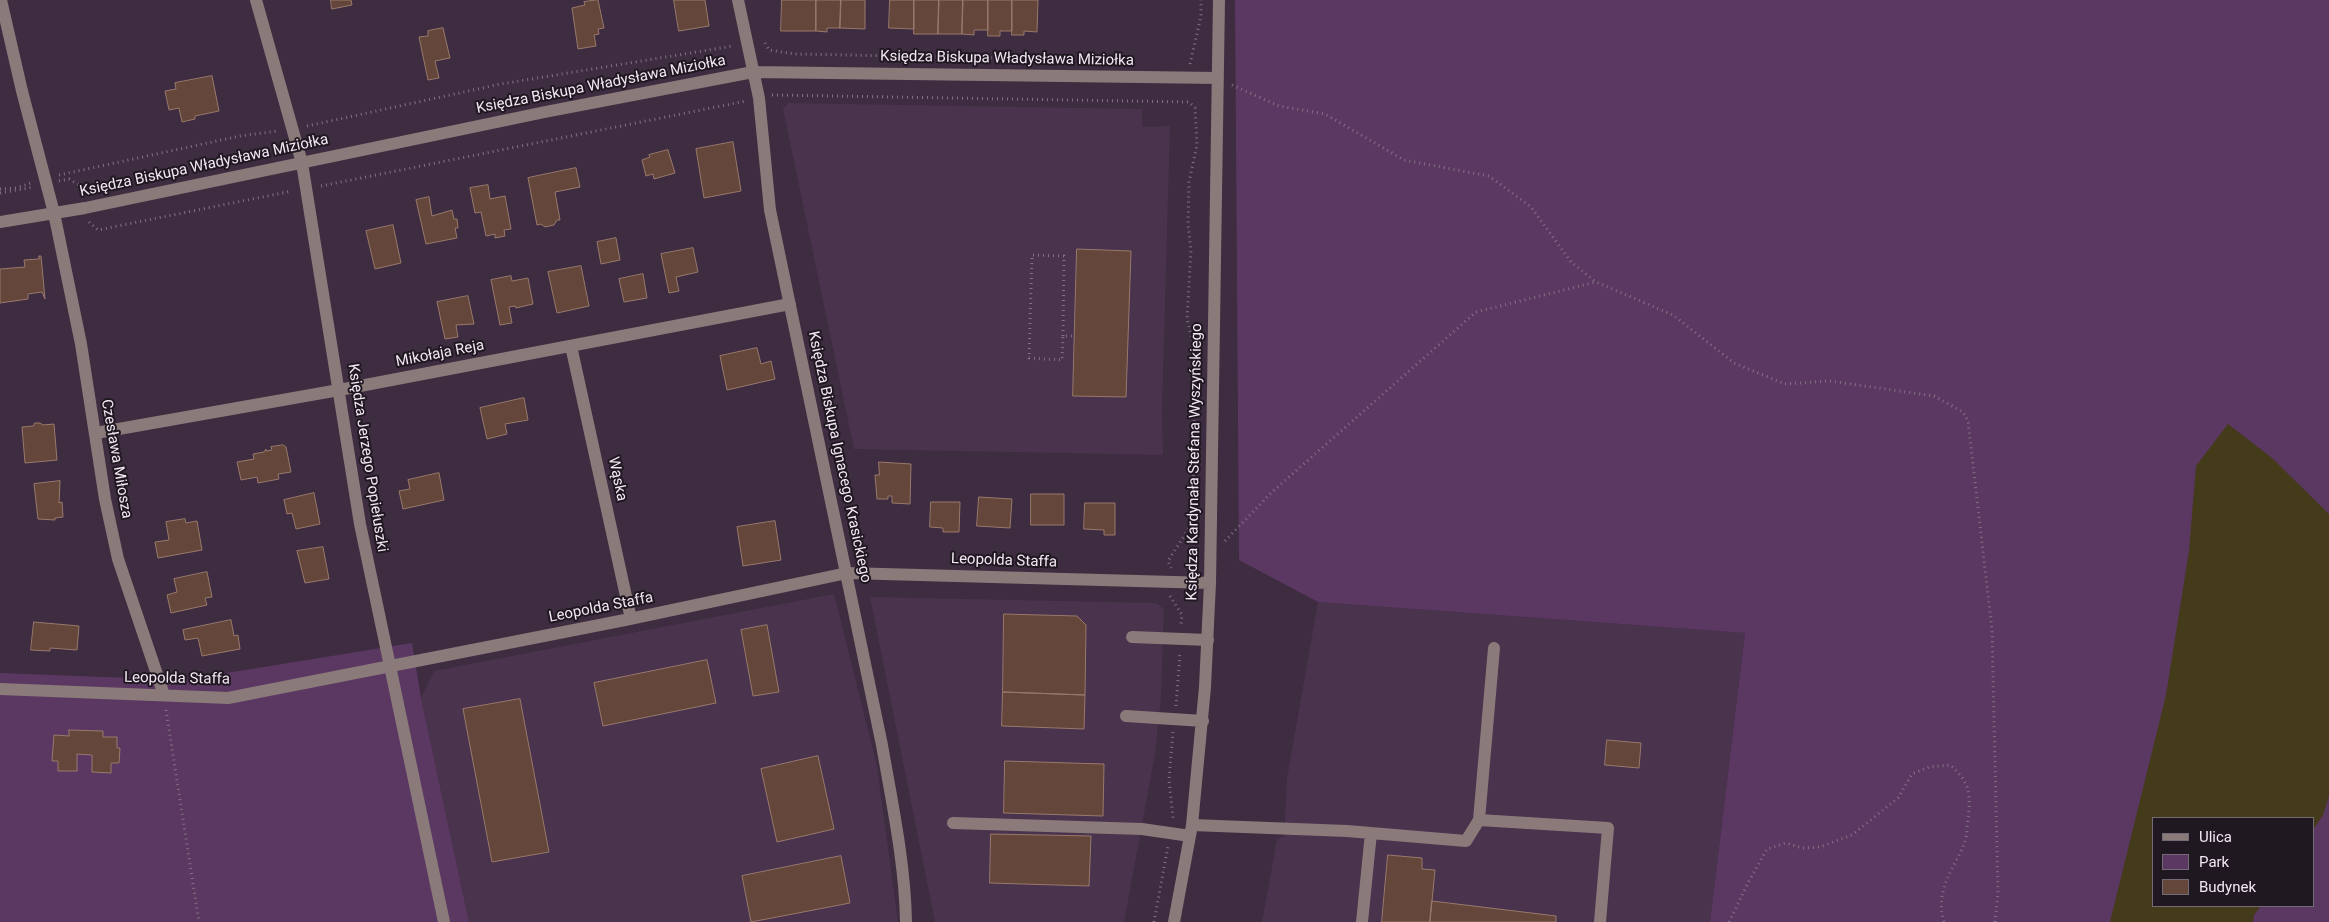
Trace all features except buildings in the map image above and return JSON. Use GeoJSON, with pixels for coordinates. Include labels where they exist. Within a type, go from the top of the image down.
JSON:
{"type":"FeatureCollection","features":[{"type":"Feature","properties":{"kind":"street","name":"Czesława Miłosza"},"geometry":{"type":"LineString","coordinates":[[1,0],[54,214],[81,344],[106,499],[118,558],[164,695]]}},
{"type":"Feature","properties":{"kind":"street","name":"Księdza Jerzego Popiełuszki"},"geometry":{"type":"LineString","coordinates":[[256,0],[302,163],[360,524],[444,922]]}},
{"type":"Feature","properties":{"kind":"street","name":"Księdza Biskupa Ignacego Krasickiego"},"geometry":{"type":"LineString","coordinates":[[738,0],[759,98],[770,210],[847,573],[897,830],[906,901],[906,922]]}},
{"type":"Feature","properties":{"kind":"street","name":"Księdza Kardynała Stefana Wyszyńskiego"},"geometry":{"type":"LineString","coordinates":[[1174,922],[1191,831],[1203,721],[1208,640],[1211,556],[1219,0]]}},
{"type":"Feature","properties":{"kind":"street","name":"Księdza Biskupa Władysława Miziołka"},"geometry":{"type":"LineString","coordinates":[[0,222],[54,214],[545,112],[753,72],[1218,78]]}},
{"type":"Feature","properties":{"kind":"street","name":"Mikołaja Reja"},"geometry":{"type":"LineString","coordinates":[[96,433],[339,390],[790,304]]}},
{"type":"Feature","properties":{"kind":"street","name":"Wąska"},"geometry":{"type":"LineString","coordinates":[[571,346],[631,619]]}},
{"type":"Feature","properties":{"kind":"street","name":"Leopolda Staffa"},"geometry":{"type":"LineString","coordinates":[[0,689],[228,698],[631,619],[847,573],[1210,583]]}},
{"type":"Feature","properties":{"kind":"street"},"geometry":{"type":"LineString","coordinates":[[1132,637],[1208,640]]}},
{"type":"Feature","properties":{"kind":"street"},"geometry":{"type":"LineString","coordinates":[[952,823],[1142,829],[1170,834],[1191,831],[1371,833],[1466,841],[1479,820],[1494,648]]}},
{"type":"Feature","properties":{"kind":"street"},"geometry":{"type":"LineString","coordinates":[[1126,716],[1203,721]]}},
{"type":"Feature","properties":{"kind":"street"},"geometry":{"type":"LineString","coordinates":[[1479,820],[1608,828],[1600,922]]}},
{"type":"Feature","properties":{"kind":"street"},"geometry":{"type":"LineString","coordinates":[[1362,922],[1371,833]]}},
{"type":"Feature","properties":{"kind":"path"},"geometry":{"type":"LineString","coordinates":[[1190,65],[1201,16],[1201,0]]}},
{"type":"Feature","properties":{"kind":"path"},"geometry":{"type":"LineString","coordinates":[[1218,78],[1279,106],[1325,114],[1404,160],[1489,176],[1531,208],[1571,262],[1596,282],[1673,315],[1734,363],[1785,384],[1830,381],[1897,389],[1934,396],[1963,412],[1968,421],[1992,630],[1998,894],[1995,922]]}},
{"type":"Feature","properties":{"kind":"path"},"geometry":{"type":"LineString","coordinates":[[0,193],[69,179],[79,185],[89,223],[98,230],[775,95],[1189,102],[1195,108],[1197,116],[1196,145],[1189,182],[1188,224],[1191,250],[1187,319],[1195,350],[1193,522],[1168,561],[1172,565]]}},
{"type":"Feature","properties":{"kind":"path"},"geometry":{"type":"LineString","coordinates":[[1189,95],[1189,102]]}},
{"type":"Feature","properties":{"kind":"path"},"geometry":{"type":"LineString","coordinates":[[1032,255],[1064,256],[1063,336],[1062,360],[1029,358],[1032,255]]}},
{"type":"Feature","properties":{"kind":"path"},"geometry":{"type":"LineString","coordinates":[[1211,556],[1272,492],[1476,312],[1596,282]]}},
{"type":"Feature","properties":{"kind":"path"},"geometry":{"type":"LineString","coordinates":[[1063,336],[1075,336]]}},
{"type":"Feature","properties":{"kind":"path"},"geometry":{"type":"LineString","coordinates":[[164,695],[199,922]]}},
{"type":"Feature","properties":{"kind":"path"},"geometry":{"type":"LineString","coordinates":[[1729,922],[1767,849],[1786,844],[1802,848],[1820,847],[1852,835],[1898,798],[1912,774],[1928,767],[1950,765],[1961,774],[1970,791],[1970,808],[1965,841],[1942,888],[1942,915],[1944,922]]}},
{"type":"Feature","properties":{"kind":"path"},"geometry":{"type":"LineString","coordinates":[[1154,922],[1170,834]]}},
{"type":"Feature","properties":{"kind":"shaded area"},"geometry":{"type":"Polygon","coordinates":[[[788,103],[1142,109],[1142,127],[1170,126],[1162,411],[1163,455],[854,449],[783,109],[788,103]]]}},
{"type":"Feature","properties":{"kind":"shaded area"},"geometry":{"type":"Polygon","coordinates":[[[834,594],[877,766],[898,922],[469,922],[421,698],[434,671],[834,594]]]}},
{"type":"Feature","properties":{"kind":"shaded area"},"geometry":{"type":"Polygon","coordinates":[[[870,597],[1156,603],[1164,609],[1161,697],[1155,754],[1124,922],[935,922],[870,597]]]}},
{"type":"Feature","properties":{"kind":"shaded area"},"geometry":{"type":"Polygon","coordinates":[[[1318,602],[1745,633],[1710,922],[1262,922],[1277,839],[1284,837],[1287,778],[1318,602]]]}},
{"type":"Feature","properties":{"kind":"green space"},"geometry":{"type":"Polygon","coordinates":[[[1235,0],[2329,0],[2329,922],[1710,922],[1745,633],[1318,602],[1239,560],[1235,0]]]}},
{"type":"Feature","properties":{"kind":"green space"},"geometry":{"type":"Polygon","coordinates":[[[412,643],[421,698],[469,922],[0,922],[0,673],[183,680],[412,643]]]}},
{"type":"Feature","properties":{"kind":"sand"},"geometry":{"type":"Polygon","coordinates":[[[2228,424],[2272,458],[2329,514],[2329,796],[2323,815],[2314,828],[2314,817],[2152,817],[2152,907],[2260,907],[2254,915],[2253,922],[2110,922],[2166,695],[2189,551],[2196,466],[2228,424]]]}}]}
